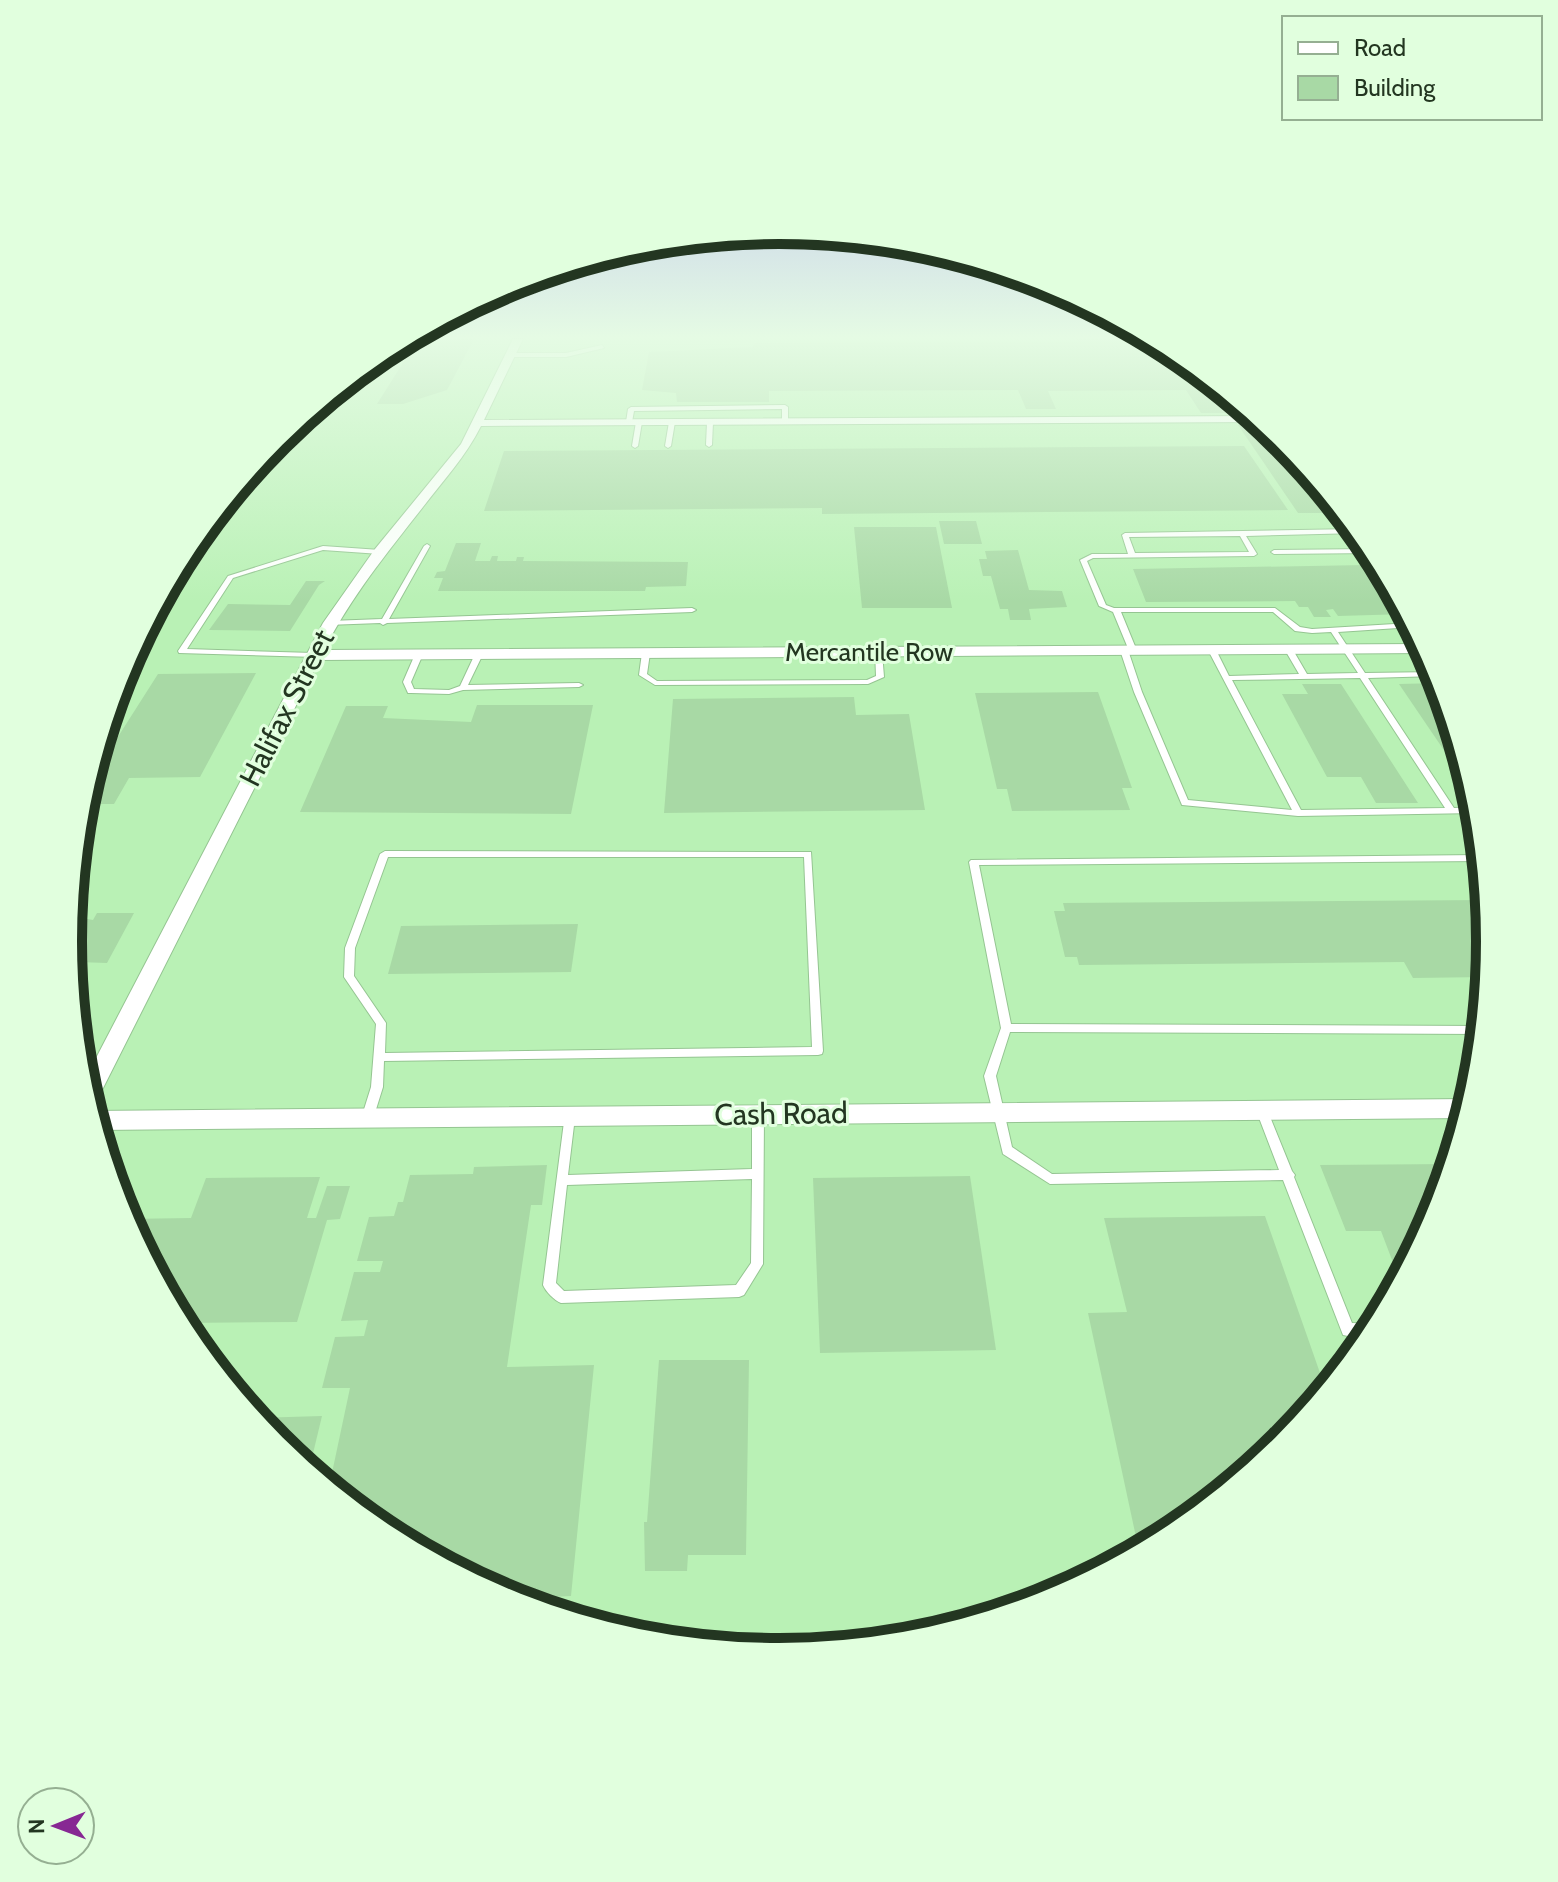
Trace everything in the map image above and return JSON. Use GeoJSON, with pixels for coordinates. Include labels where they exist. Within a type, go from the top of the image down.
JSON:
{"type":"FeatureCollection","features":[{"type":"Feature","properties":{"kind":"street","name":"Halifax Street"},"geometry":{"type":"LineString","coordinates":[[96,1080],[330,623],[380,552],[451,466],[477,427]]}},
{"type":"Feature","properties":{"kind":"street","name":"Mercantile Row"},"geometry":{"type":"LineString","coordinates":[[313,655],[1411,649]]}},
{"type":"Feature","properties":{"kind":"street","name":"Cash Road"},"geometry":{"type":"LineString","coordinates":[[106,1120],[1455,1108]]}},
{"type":"Feature","properties":{"kind":"lane"},"geometry":{"type":"LineString","coordinates":[[634,427],[635,446]]}},
{"type":"Feature","properties":{"kind":"lane"},"geometry":{"type":"LineString","coordinates":[[668,446],[671,427]]}},
{"type":"Feature","properties":{"kind":"lane"},"geometry":{"type":"LineString","coordinates":[[709,445],[710,427]]}},
{"type":"Feature","properties":{"kind":"lane"},"geometry":{"type":"LineString","coordinates":[[1132,555],[1125,535],[1343,531]]}},
{"type":"Feature","properties":{"kind":"lane"},"geometry":{"type":"LineString","coordinates":[[1242,534],[1254,554],[1092,556],[1083,560],[1103,606],[1116,610],[1275,610],[1298,629],[1334,631],[1337,627],[1400,625]]}},
{"type":"Feature","properties":{"kind":"lane"},"geometry":{"type":"LineString","coordinates":[[383,623],[427,546]]}},
{"type":"Feature","properties":{"kind":"lane"},"geometry":{"type":"LineString","coordinates":[[313,655],[182,651],[230,577],[323,548],[380,552]]}},
{"type":"Feature","properties":{"kind":"lane"},"geometry":{"type":"LineString","coordinates":[[1274,552],[1357,551]]}},
{"type":"Feature","properties":{"kind":"lane"},"geometry":{"type":"LineString","coordinates":[[330,623],[692,610]]}},
{"type":"Feature","properties":{"kind":"lane"},"geometry":{"type":"LineString","coordinates":[[1116,610],[1138,692],[1185,803],[1298,813],[1464,811]]}},
{"type":"Feature","properties":{"kind":"lane"},"geometry":{"type":"LineString","coordinates":[[1334,631],[1451,811]]}},
{"type":"Feature","properties":{"kind":"lane"},"geometry":{"type":"LineString","coordinates":[[1212,650],[1298,813]]}},
{"type":"Feature","properties":{"kind":"lane"},"geometry":{"type":"LineString","coordinates":[[1289,650],[1304,676]]}},
{"type":"Feature","properties":{"kind":"lane"},"geometry":{"type":"LineString","coordinates":[[646,653],[643,675],[655,683],[868,682],[880,677],[878,652]]}},
{"type":"Feature","properties":{"kind":"lane"},"geometry":{"type":"LineString","coordinates":[[419,654],[407,682],[411,691],[579,685]]}},
{"type":"Feature","properties":{"kind":"lane"},"geometry":{"type":"LineString","coordinates":[[463,688],[479,654]]}},
{"type":"Feature","properties":{"kind":"lane"},"geometry":{"type":"LineString","coordinates":[[1226,678],[1423,674]]}},
{"type":"Feature","properties":{"kind":"lane"},"geometry":{"type":"LineString","coordinates":[[367,1119],[377,1087],[381,1023],[349,977],[350,948],[385,854],[808,854],[818,1051],[379,1057]]}},
{"type":"Feature","properties":{"kind":"lane"},"geometry":{"type":"LineString","coordinates":[[1289,1175],[1050,1179],[1007,1150],[990,1076],[1006,1028],[974,862],[1471,858]]}},
{"type":"Feature","properties":{"kind":"lane"},"geometry":{"type":"LineString","coordinates":[[1006,1028],[1470,1030]]}},
{"type":"Feature","properties":{"kind":"lane"},"geometry":{"type":"LineString","coordinates":[[1262,1109],[1348,1330],[1358,1330]]}},
{"type":"Feature","properties":{"kind":"lane"},"geometry":{"type":"LineString","coordinates":[[569,1117],[549,1285],[561,1297],[739,1291],[757,1264],[758,1114]]}},
{"type":"Feature","properties":{"kind":"lane"},"geometry":{"type":"LineString","coordinates":[[562,1180],[757,1174]]}},
{"type":"Feature","properties":{"kind":"shaded area"},"geometry":{"type":"Polygon","coordinates":[[[309,427],[1249,427],[1303,481],[1359,554],[1383,592],[1423,674],[1439,717],[1463,805],[1475,895],[1476,941],[1475,987],[1463,1077],[1439,1165],[1423,1208],[1383,1290],[1359,1328],[1303,1401],[1272,1434],[1239,1465],[1166,1521],[1127,1545],[1046,1585],[1003,1601],[915,1625],[825,1637],[779,1638],[733,1637],[643,1625],[555,1601],[512,1585],[430,1545],[392,1521],[319,1465],[286,1434],[255,1401],[199,1328],[175,1289],[135,1208],[119,1165],[95,1077],[83,987],[83,895],[95,805],[119,717],[154,633],[199,554],[255,481],[309,427]]]}},
{"type":"Feature","properties":{"kind":"building"},"geometry":{"type":"Polygon","coordinates":[[[1239,427],[1249,427],[1272,448],[1329,513],[1298,513],[1239,427]]]}},
{"type":"Feature","properties":{"kind":"building"},"geometry":{"type":"Polygon","coordinates":[[[1244,446],[1288,510],[822,514],[822,508],[484,511],[504,451],[1244,446]]]}},
{"type":"Feature","properties":{"kind":"building"},"geometry":{"type":"Polygon","coordinates":[[[939,521],[976,521],[982,544],[944,544],[939,521]]]}},
{"type":"Feature","properties":{"kind":"building"},"geometry":{"type":"Polygon","coordinates":[[[854,527],[936,527],[952,608],[862,608],[854,527]]]}},
{"type":"Feature","properties":{"kind":"building"},"geometry":{"type":"Polygon","coordinates":[[[456,543],[481,543],[475,561],[490,561],[492,556],[498,556],[497,561],[516,561],[517,557],[524,557],[523,561],[688,562],[686,586],[646,587],[645,591],[438,591],[443,578],[434,578],[437,572],[445,571],[456,543]]]}},
{"type":"Feature","properties":{"kind":"building"},"geometry":{"type":"Polygon","coordinates":[[[1018,550],[1029,590],[1062,591],[1067,607],[1029,609],[1031,620],[1010,620],[1008,609],[1000,609],[991,576],[983,576],[979,559],[987,559],[985,551],[1018,550]]]}},
{"type":"Feature","properties":{"kind":"building"},"geometry":{"type":"Polygon","coordinates":[[[1360,558],[1362,558],[1383,592],[1394,614],[1338,616],[1333,609],[1326,610],[1331,617],[1314,617],[1308,607],[1299,607],[1295,601],[1146,602],[1133,569],[1365,565],[1360,558]]]}},
{"type":"Feature","properties":{"kind":"building"},"geometry":{"type":"Polygon","coordinates":[[[306,581],[325,581],[319,585],[290,631],[209,630],[228,604],[290,605],[306,581]]]}},
{"type":"Feature","properties":{"kind":"building"},"geometry":{"type":"Polygon","coordinates":[[[256,673],[200,777],[129,778],[114,804],[95,804],[109,751],[158,674],[256,673]]]}},
{"type":"Feature","properties":{"kind":"building"},"geometry":{"type":"Polygon","coordinates":[[[1426,683],[1452,763],[1399,684],[1426,683]]]}},
{"type":"Feature","properties":{"kind":"building"},"geometry":{"type":"Polygon","coordinates":[[[1302,684],[1341,684],[1418,803],[1376,803],[1361,777],[1327,777],[1282,694],[1308,694],[1302,684]]]}},
{"type":"Feature","properties":{"kind":"building"},"geometry":{"type":"Polygon","coordinates":[[[1098,692],[1132,788],[1122,788],[1130,810],[1012,811],[1007,789],[997,789],[975,693],[1098,692]]]}},
{"type":"Feature","properties":{"kind":"building"},"geometry":{"type":"Polygon","coordinates":[[[854,697],[856,715],[909,714],[925,810],[664,813],[673,699],[854,697]]]}},
{"type":"Feature","properties":{"kind":"building"},"geometry":{"type":"Polygon","coordinates":[[[477,705],[593,705],[571,814],[300,812],[346,706],[388,706],[383,718],[471,722],[477,705]]]}},
{"type":"Feature","properties":{"kind":"building"},"geometry":{"type":"Polygon","coordinates":[[[1475,900],[1475,977],[1413,978],[1404,962],[1079,965],[1077,957],[1065,957],[1054,911],[1065,911],[1063,903],[1475,900]]]}},
{"type":"Feature","properties":{"kind":"building"},"geometry":{"type":"Polygon","coordinates":[[[97,913],[134,913],[107,963],[82,962],[82,918],[93,920],[97,913]]]}},
{"type":"Feature","properties":{"kind":"building"},"geometry":{"type":"Polygon","coordinates":[[[578,924],[571,972],[388,974],[401,926],[578,924]]]}},
{"type":"Feature","properties":{"kind":"building"},"geometry":{"type":"Polygon","coordinates":[[[1439,1164],[1423,1208],[1395,1267],[1381,1231],[1346,1231],[1320,1165],[1439,1164]]]}},
{"type":"Feature","properties":{"kind":"building"},"geometry":{"type":"Polygon","coordinates":[[[547,1165],[542,1205],[531,1205],[507,1367],[594,1365],[571,1596],[545,1597],[471,1566],[392,1521],[332,1475],[350,1388],[322,1388],[335,1337],[364,1336],[368,1320],[341,1321],[354,1272],[380,1272],[383,1261],[357,1261],[369,1217],[394,1216],[398,1202],[403,1202],[410,1175],[473,1174],[474,1167],[547,1165]]]}},
{"type":"Feature","properties":{"kind":"building"},"geometry":{"type":"Polygon","coordinates":[[[970,1176],[996,1350],[820,1353],[813,1178],[970,1176]]]}},
{"type":"Feature","properties":{"kind":"building"},"geometry":{"type":"Polygon","coordinates":[[[320,1177],[307,1218],[316,1218],[327,1186],[350,1186],[340,1219],[327,1220],[297,1322],[196,1323],[140,1219],[191,1218],[206,1178],[320,1177]]]}},
{"type":"Feature","properties":{"kind":"building"},"geometry":{"type":"Polygon","coordinates":[[[1265,1216],[1322,1378],[1272,1434],[1239,1465],[1166,1521],[1136,1539],[1088,1313],[1127,1312],[1104,1218],[1265,1216]]]}},
{"type":"Feature","properties":{"kind":"building"},"geometry":{"type":"Polygon","coordinates":[[[659,1360],[749,1360],[746,1555],[688,1555],[687,1571],[645,1571],[644,1522],[647,1522],[659,1360]]]}},
{"type":"Feature","properties":{"kind":"building"},"geometry":{"type":"Polygon","coordinates":[[[322,1416],[312,1458],[286,1434],[271,1418],[322,1416]]]}}]}
